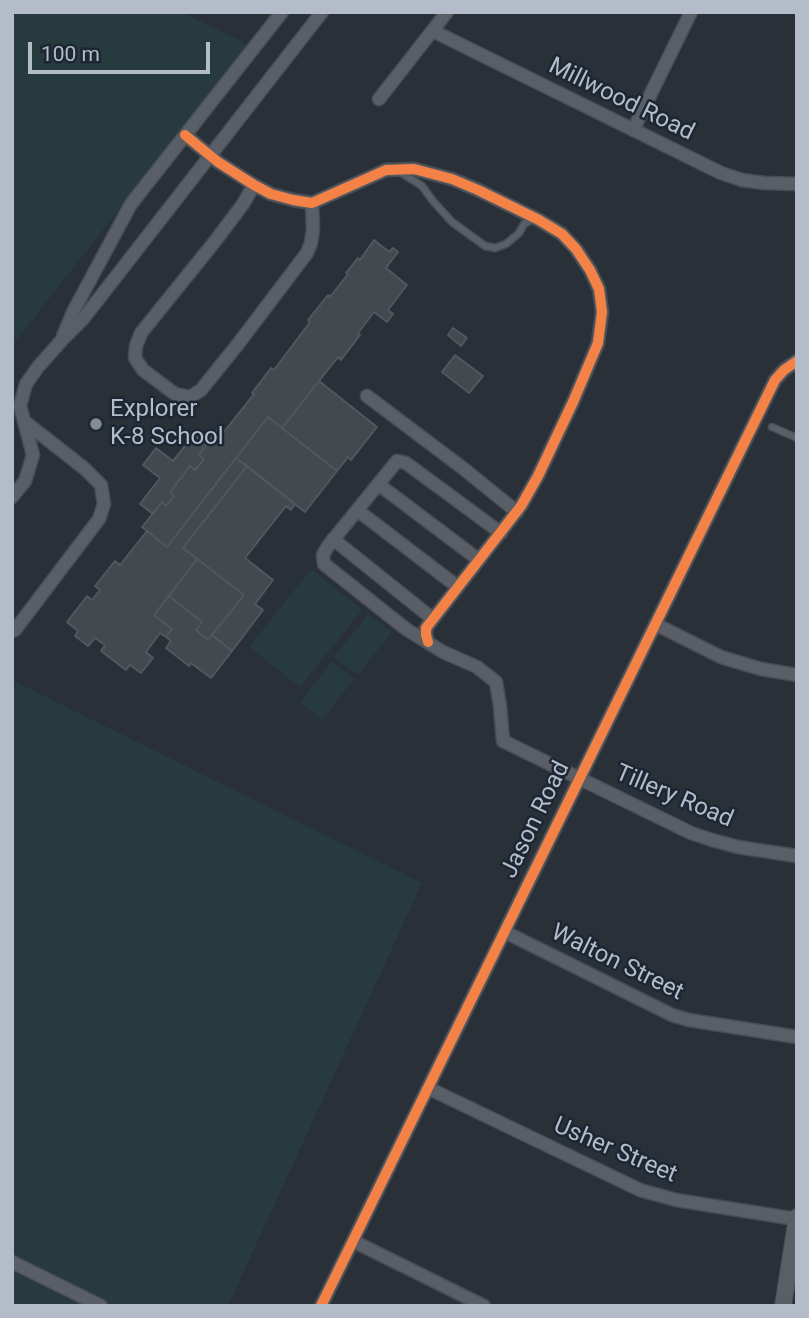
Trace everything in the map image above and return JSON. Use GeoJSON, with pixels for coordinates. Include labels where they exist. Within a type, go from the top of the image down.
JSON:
{"type":"FeatureCollection","features":[{"type":"Feature","properties":{"kind":"street"},"geometry":{"type":"LineString","coordinates":[[62,340],[74,310],[131,204],[282,12]]}},
{"type":"Feature","properties":{"kind":"street"},"geometry":{"type":"LineString","coordinates":[[12,497],[25,481],[33,455],[20,406],[26,384],[62,340],[83,320],[322,12]]}},
{"type":"Feature","properties":{"kind":"street"},"geometry":{"type":"LineString","coordinates":[[379,100],[447,12]]}},
{"type":"Feature","properties":{"kind":"street"},"geometry":{"type":"LineString","coordinates":[[633,130],[691,12]]}},
{"type":"Feature","properties":{"kind":"street","name":"Millwood Road"},"geometry":{"type":"LineString","coordinates":[[433,31],[721,173],[742,180],[797,184]]}},
{"type":"Feature","properties":{"kind":"street"},"geometry":{"type":"LineString","coordinates":[[185,135],[254,185],[271,194],[293,200],[312,202],[386,170],[414,169],[452,179],[539,220],[562,234],[590,270],[599,289],[601,312],[598,343],[538,476],[517,512],[426,628],[428,642]]}},
{"type":"Feature","properties":{"kind":"street"},"geometry":{"type":"LineString","coordinates":[[254,185],[216,240],[141,333],[136,346],[135,358],[143,370],[175,394],[190,397],[201,390],[307,253],[312,236],[312,202]]}},
{"type":"Feature","properties":{"kind":"street","name":"Jason Road"},"geometry":{"type":"LineString","coordinates":[[321,1306],[775,380],[797,361]]}},
{"type":"Feature","properties":{"kind":"street"},"geometry":{"type":"LineString","coordinates":[[367,396],[517,512]]}},
{"type":"Feature","properties":{"kind":"street"},"geometry":{"type":"LineString","coordinates":[[12,631],[99,519],[104,504],[101,485],[24,421]]}},
{"type":"Feature","properties":{"kind":"street"},"geometry":{"type":"LineString","coordinates":[[428,642],[406,629],[324,564],[323,555],[333,539],[397,461],[406,463],[501,533]]}},
{"type":"Feature","properties":{"kind":"street"},"geometry":{"type":"LineString","coordinates":[[378,484],[480,560]]}},
{"type":"Feature","properties":{"kind":"street"},"geometry":{"type":"LineString","coordinates":[[357,510],[458,587]]}},
{"type":"Feature","properties":{"kind":"street"},"geometry":{"type":"LineString","coordinates":[[333,539],[433,619]]}},
{"type":"Feature","properties":{"kind":"street"},"geometry":{"type":"LineString","coordinates":[[655,624],[731,660],[761,669],[797,675]]}},
{"type":"Feature","properties":{"kind":"street","name":"Tillery Road"},"geometry":{"type":"LineString","coordinates":[[428,642],[477,667],[496,682],[503,741],[702,837],[738,847],[797,856]]}},
{"type":"Feature","properties":{"kind":"street","name":"Walton Street"},"geometry":{"type":"LineString","coordinates":[[505,932],[673,1015],[689,1020],[797,1037]]}},
{"type":"Feature","properties":{"kind":"street","name":"Usher Street"},"geometry":{"type":"LineString","coordinates":[[428,1088],[640,1190],[676,1200],[797,1218]]}},
{"type":"Feature","properties":{"kind":"street"},"geometry":{"type":"LineString","coordinates":[[783,1306],[797,1218]]}},
{"type":"Feature","properties":{"kind":"street"},"geometry":{"type":"LineString","coordinates":[[353,1241],[484,1306]]}},
{"type":"Feature","properties":{"kind":"street"},"geometry":{"type":"LineString","coordinates":[[12,1262],[101,1306]]}},
{"type":"Feature","properties":{"kind":"lane"},"geometry":{"type":"LineString","coordinates":[[395,169],[422,186],[452,222],[485,246],[495,248],[506,244],[519,233],[524,224],[530,220],[539,220]]}},
{"type":"Feature","properties":{"kind":"lane"},"geometry":{"type":"LineString","coordinates":[[772,427],[797,438]]}},
{"type":"Feature","properties":{"kind":"green space"},"geometry":{"type":"Polygon","coordinates":[[[12,12],[181,12],[248,44],[12,346],[12,12]]]}},
{"type":"Feature","properties":{"kind":"green space"},"geometry":{"type":"Polygon","coordinates":[[[311,569],[362,610],[300,687],[249,647],[311,569]]]}},
{"type":"Feature","properties":{"kind":"green space"},"geometry":{"type":"Polygon","coordinates":[[[368,614],[392,632],[358,675],[334,657],[368,614]]]}},
{"type":"Feature","properties":{"kind":"green space"},"geometry":{"type":"Polygon","coordinates":[[[332,661],[354,679],[322,720],[300,702],[332,661]]]}},
{"type":"Feature","properties":{"kind":"green space"},"geometry":{"type":"Polygon","coordinates":[[[12,680],[422,883],[228,1306],[12,1306],[12,680]]]}},
{"type":"Feature","properties":{"kind":"building"},"geometry":{"type":"Polygon","coordinates":[[[374,240],[389,252],[393,248],[398,252],[386,268],[407,285],[388,310],[393,314],[387,322],[374,312],[341,360],[338,357],[282,428],[268,417],[167,547],[142,527],[162,502],[166,506],[174,496],[170,492],[190,466],[195,470],[204,459],[199,455],[218,429],[223,433],[271,368],[274,370],[310,322],[308,320],[328,295],[330,297],[374,240]]]}},
{"type":"Feature","properties":{"kind":"building"},"geometry":{"type":"Polygon","coordinates":[[[453,328],[467,338],[461,346],[448,335],[453,328]]]}},
{"type":"Feature","properties":{"kind":"building"},"geometry":{"type":"Polygon","coordinates":[[[455,355],[483,376],[469,393],[442,372],[455,355]]]}},
{"type":"Feature","properties":{"kind":"building"},"geometry":{"type":"Polygon","coordinates":[[[319,381],[377,427],[351,460],[348,457],[337,471],[282,428],[319,381]]]}},
{"type":"Feature","properties":{"kind":"building"},"geometry":{"type":"Polygon","coordinates":[[[268,417],[337,471],[305,512],[236,458],[268,417]]]}},
{"type":"Feature","properties":{"kind":"building"},"geometry":{"type":"Polygon","coordinates":[[[194,435],[206,445],[199,455],[204,459],[195,470],[190,466],[170,492],[174,496],[166,506],[162,502],[153,514],[140,504],[160,478],[143,465],[156,448],[173,461],[194,435]]]}},
{"type":"Feature","properties":{"kind":"building"},"geometry":{"type":"Polygon","coordinates":[[[236,458],[247,466],[183,548],[197,559],[154,615],[172,629],[166,637],[160,633],[146,652],[153,658],[141,673],[130,665],[126,670],[101,651],[105,645],[95,638],[88,646],[75,636],[78,631],[67,622],[87,596],[92,600],[100,590],[95,586],[115,561],[120,565],[147,531],[167,547],[236,458]]]}},
{"type":"Feature","properties":{"kind":"building"},"geometry":{"type":"Polygon","coordinates":[[[247,466],[295,504],[291,510],[286,506],[245,558],[273,580],[255,604],[263,610],[232,651],[212,635],[244,595],[183,548],[247,466]]]}},
{"type":"Feature","properties":{"kind":"building"},"geometry":{"type":"Polygon","coordinates":[[[197,559],[244,595],[208,640],[196,630],[202,622],[169,596],[197,559]]]}},
{"type":"Feature","properties":{"kind":"building"},"geometry":{"type":"Polygon","coordinates":[[[169,596],[202,622],[196,630],[208,640],[212,635],[232,651],[211,678],[191,663],[189,666],[166,648],[171,641],[166,637],[172,629],[154,615],[169,596]]]}},
{"type":"Feature","properties":{"kind":"cycle path"},"geometry":{"type":"LineString","coordinates":[[185,135],[218,162],[254,185],[271,194],[293,200],[312,203],[386,170],[414,169],[452,179],[539,220],[562,234],[590,270],[599,289],[602,312],[598,343],[573,402],[521,506],[426,628],[428,642]]}},
{"type":"Feature","properties":{"kind":"cycle path"},"geometry":{"type":"LineString","coordinates":[[321,1306],[775,380],[797,361]]}},
{"type":"Feature","properties":{"kind":"place","name":"Explorer K-8 School"},"geometry":{"type":"Point","coordinates":[96,424]}}]}
